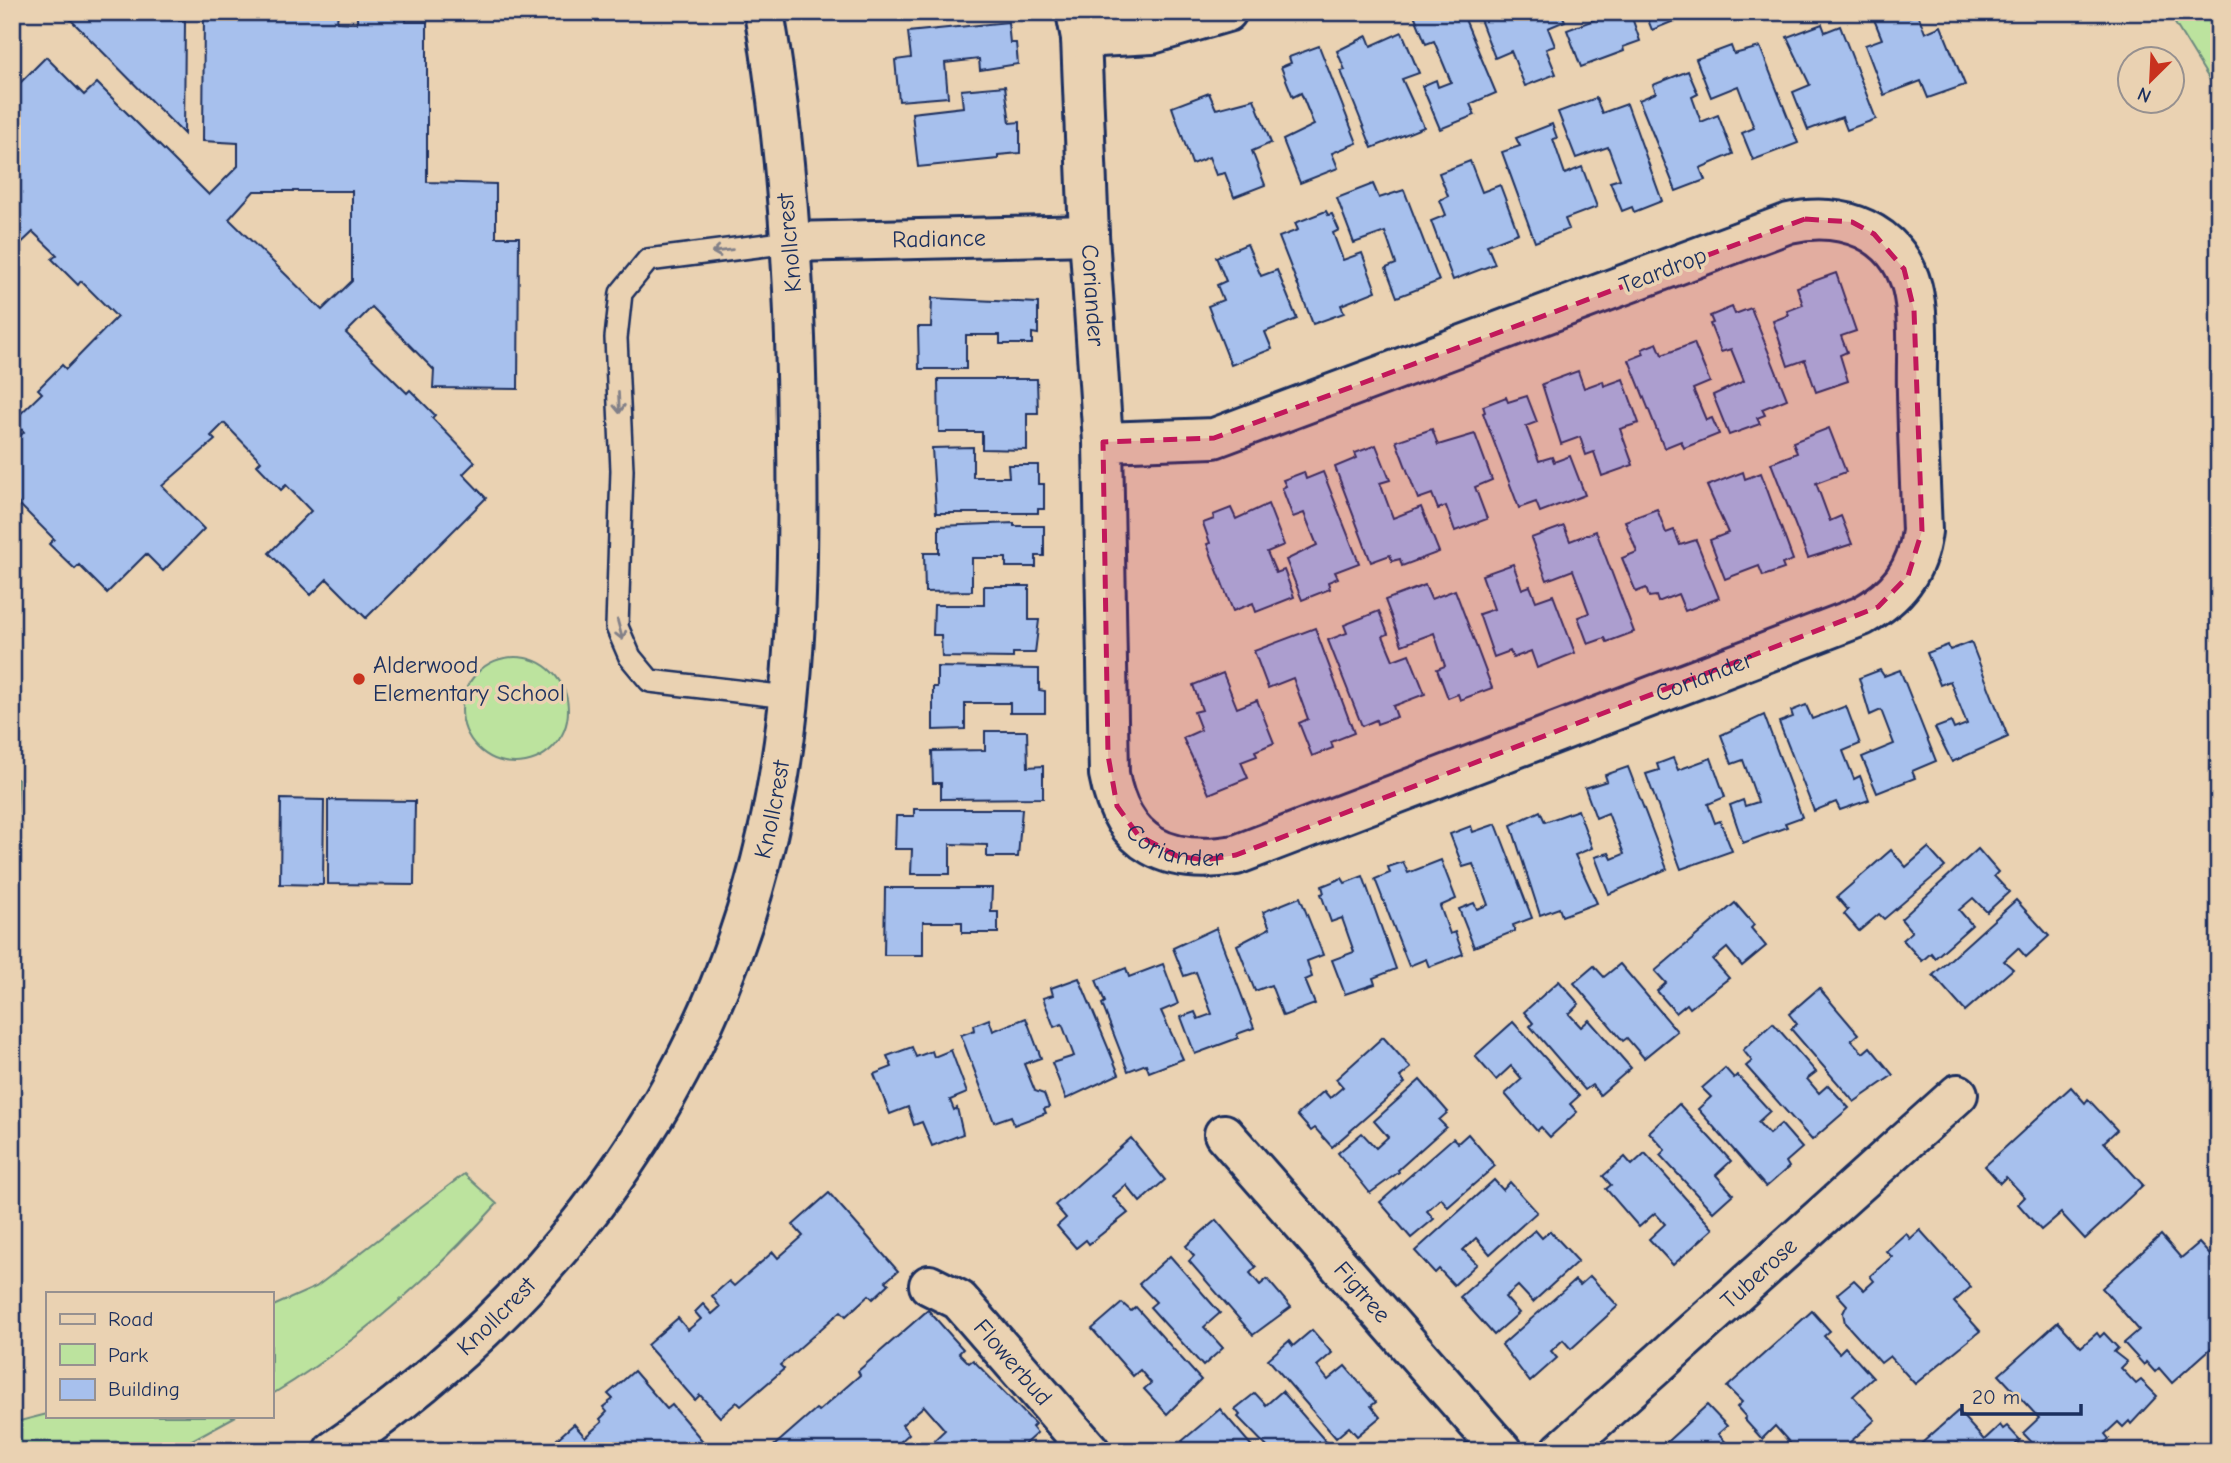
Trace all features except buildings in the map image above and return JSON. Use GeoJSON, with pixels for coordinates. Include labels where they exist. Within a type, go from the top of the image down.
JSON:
{"type":"FeatureCollection","features":[{"type":"Feature","properties":{"kind":"street","name":"Knollcrest"},"geometry":{"type":"LineString","coordinates":[[333,1451],[382,1418],[449,1364],[529,1285],[618,1175],[659,1110],[704,1022],[755,886],[776,791],[788,697],[798,496],[795,324],[790,242],[773,60],[764,12]]}},
{"type":"Feature","properties":{"kind":"street"},"geometry":{"type":"LineString","coordinates":[[1079,25],[1152,34],[1227,12]]}},
{"type":"Feature","properties":{"kind":"street","name":"Coriander"},"geometry":{"type":"LineString","coordinates":[[1079,25],[1103,442],[1109,774],[1113,794],[1124,819],[1138,835],[1177,856],[1205,860],[1236,855],[1853,620],[1878,607],[1902,584]]}},
{"type":"Feature","properties":{"kind":"street","name":"Teardrop"},"geometry":{"type":"LineString","coordinates":[[1103,442],[1214,438],[1789,223],[1826,218],[1852,222],[1874,234],[1891,249],[1912,287],[1922,531],[1914,567],[1902,584]]}},
{"type":"Feature","properties":{"kind":"street","name":"Radiance"},"geometry":{"type":"LineString","coordinates":[[790,242],[1089,235]]}},
{"type":"Feature","properties":{"kind":"street","name":"Tuberose"},"geometry":{"type":"LineString","coordinates":[[1561,1451],[1958,1094]]}},
{"type":"Feature","properties":{"kind":"street","name":"Figtree"},"geometry":{"type":"LineString","coordinates":[[1224,1134],[1502,1451]]}},
{"type":"Feature","properties":{"kind":"street","name":"Flowerbud"},"geometry":{"type":"LineString","coordinates":[[929,1284],[959,1300],[1090,1451]]}},
{"type":"Feature","properties":{"kind":"lane"},"geometry":{"type":"LineString","coordinates":[[788,697],[650,681],[630,657],[617,627],[622,470],[616,338],[621,293],[648,260],[790,242]]}},
{"type":"Feature","properties":{"kind":"highlighted area"},"geometry":{"type":"Polygon","coordinates":[[[1805,219],[1852,222],[1874,234],[1904,269],[1914,310],[1922,531],[1908,576],[1878,607],[1236,855],[1205,860],[1177,856],[1138,835],[1117,806],[1108,755],[1103,442],[1214,438],[1805,219]]]}},
{"type":"Feature","properties":{"kind":"green space"},"geometry":{"type":"Polygon","coordinates":[[[2168,12],[2219,12],[2219,95],[2168,12]]]}},
{"type":"Feature","properties":{"kind":"green space"},"geometry":{"type":"Polygon","coordinates":[[[515,657],[535,661],[553,672],[564,690],[568,710],[564,730],[553,748],[535,759],[515,763],[495,759],[477,748],[466,730],[462,710],[466,690],[477,672],[495,661],[515,657]]]}},
{"type":"Feature","properties":{"kind":"green space"},"geometry":{"type":"Polygon","coordinates":[[[12,779],[18,779],[14,907],[12,907],[12,779]]]}},
{"type":"Feature","properties":{"kind":"green space"},"geometry":{"type":"Polygon","coordinates":[[[464,1174],[497,1204],[446,1258],[391,1308],[333,1354],[273,1394],[273,1306],[316,1287],[464,1174]]]}},
{"type":"Feature","properties":{"kind":"green space"},"geometry":{"type":"Polygon","coordinates":[[[46,1414],[46,1418],[232,1418],[172,1451],[12,1451],[12,1423],[46,1414]]]}},
{"type":"Feature","properties":{"kind":"place","name":"Alderwood Elementary School"},"geometry":{"type":"Point","coordinates":[359,679]}}]}
